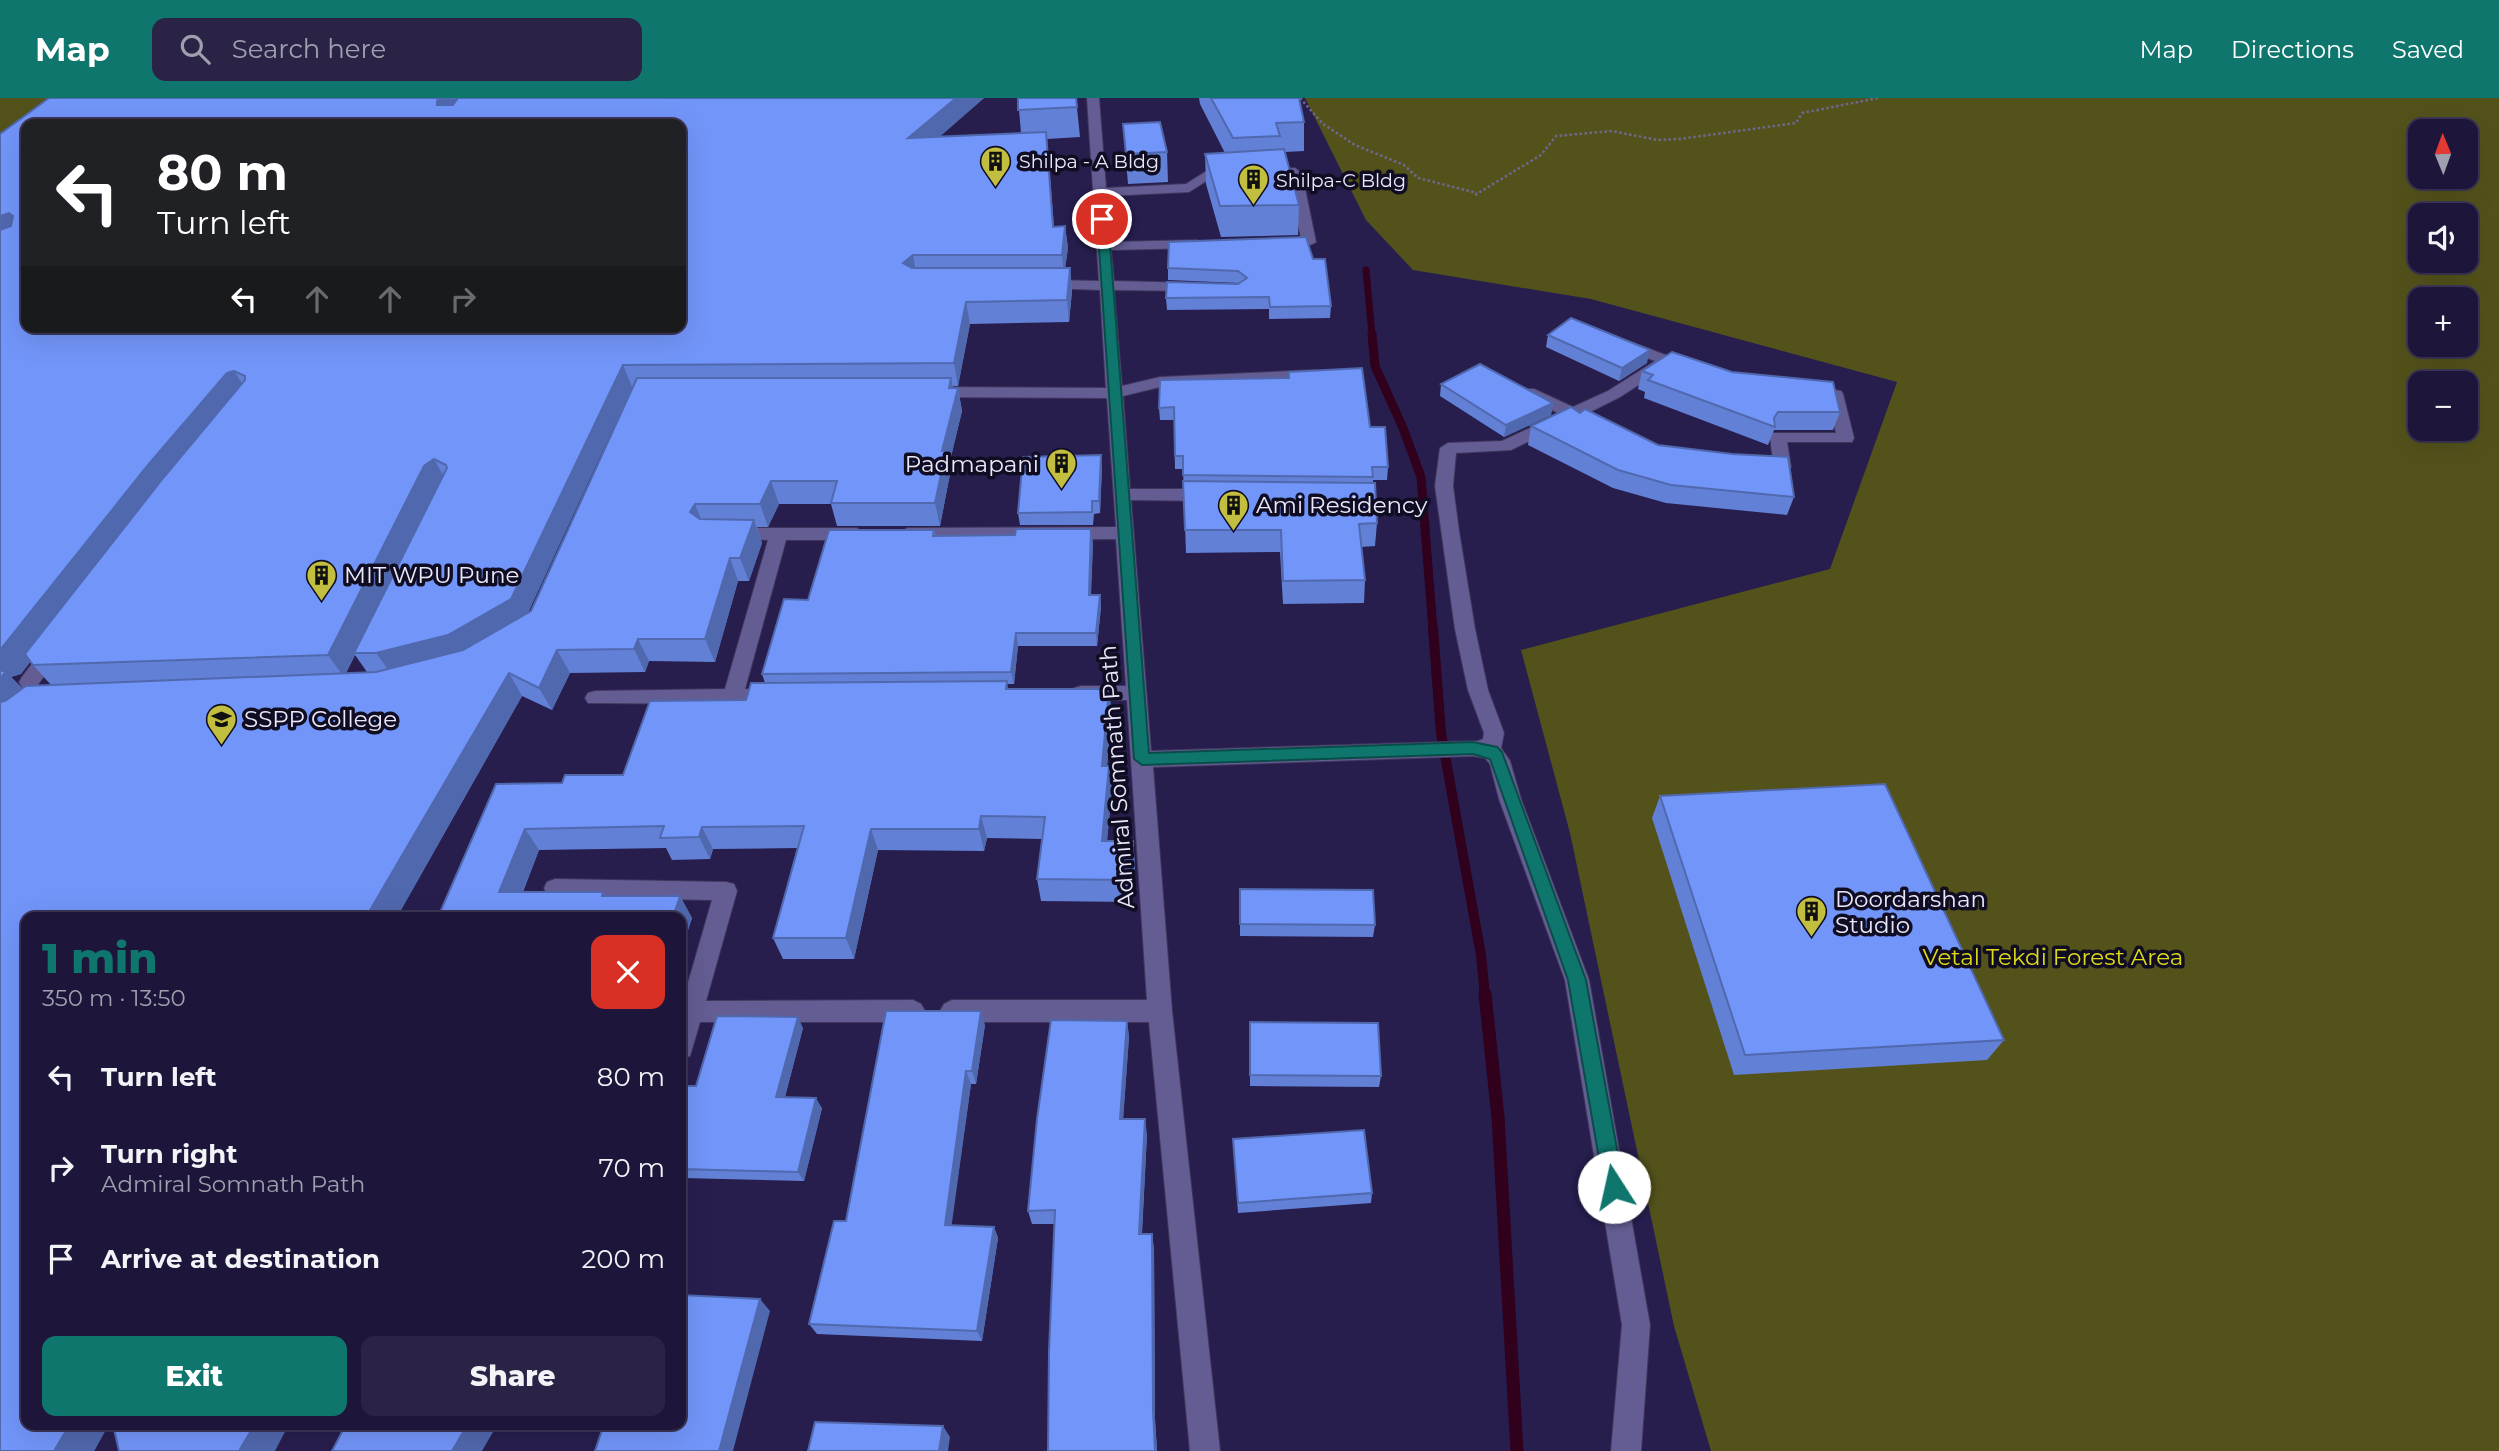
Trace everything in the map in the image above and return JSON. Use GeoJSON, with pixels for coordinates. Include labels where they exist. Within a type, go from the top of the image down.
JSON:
{"type":"FeatureCollection","features":[{"type":"Feature","properties":{"kind":"street","name":"Admiral Somnath Path"},"geometry":{"type":"LineString","coordinates":[[1093,98],[1160,1011],[1205,1451]]}},
{"type":"Feature","properties":{"kind":"street"},"geometry":{"type":"LineString","coordinates":[[1101,192],[1189,188],[1205,176],[1290,171],[1295,174],[1309,242],[1269,243]]}},
{"type":"Feature","properties":{"kind":"street"},"geometry":{"type":"LineString","coordinates":[[1105,246],[1215,244]]}},
{"type":"Feature","properties":{"kind":"street"},"geometry":{"type":"LineString","coordinates":[[1026,284],[1212,288]]}},
{"type":"Feature","properties":{"kind":"street"},"geometry":{"type":"LineString","coordinates":[[1613,340],[1704,373]]}},
{"type":"Feature","properties":{"kind":"street"},"geometry":{"type":"LineString","coordinates":[[1478,748],[1493,743],[1494,733],[1478,690],[1465,629],[1444,486],[1448,448],[1504,446],[1614,394],[1665,361]]}},
{"type":"Feature","properties":{"kind":"street"},"geometry":{"type":"LineString","coordinates":[[909,392],[1115,393],[1160,382],[1328,375]]}},
{"type":"Feature","properties":{"kind":"street"},"geometry":{"type":"LineString","coordinates":[[1510,382],[1601,428]]}},
{"type":"Feature","properties":{"kind":"street"},"geometry":{"type":"LineString","coordinates":[[1745,466],[1782,467],[1778,437],[1846,438],[1835,394],[1809,392]]}},
{"type":"Feature","properties":{"kind":"street"},"geometry":{"type":"LineString","coordinates":[[1123,494],[1224,495]]}},
{"type":"Feature","properties":{"kind":"street"},"geometry":{"type":"LineString","coordinates":[[710,534],[1125,533]]}},
{"type":"Feature","properties":{"kind":"street"},"geometry":{"type":"LineString","coordinates":[[733,697],[779,534]]}},
{"type":"Feature","properties":{"kind":"street"},"geometry":{"type":"LineString","coordinates":[[41,699],[44,689],[20,683],[63,637]]}},
{"type":"Feature","properties":{"kind":"street"},"geometry":{"type":"LineString","coordinates":[[1068,694],[1137,693]]}},
{"type":"Feature","properties":{"kind":"street"},"geometry":{"type":"LineString","coordinates":[[596,698],[789,696]]}},
{"type":"Feature","properties":{"kind":"street"},"geometry":{"type":"LineString","coordinates":[[1142,759],[1478,748],[1491,751],[1500,761],[1510,799],[1577,980],[1636,1325],[1626,1451]]}},
{"type":"Feature","properties":{"kind":"street"},"geometry":{"type":"LineString","coordinates":[[555,888],[726,891],[686,1030]]}},
{"type":"Feature","properties":{"kind":"street"},"geometry":{"type":"LineString","coordinates":[[691,1012],[1160,1011]]}},
{"type":"Feature","properties":{"kind":"path"},"geometry":{"type":"LineString","coordinates":[[1300,98],[1318,121],[1374,153],[1401,162],[1418,178],[1476,194],[1541,155],[1556,136],[1600,130],[1624,132],[1658,140],[1703,138],[1744,129],[1796,123],[1802,113],[1878,98]]}},
{"type":"Feature","properties":{"kind":"green space"},"geometry":{"type":"Polygon","coordinates":[[[0,98],[91,98],[39,119],[21,119],[21,126],[0,135],[0,98]]]}},
{"type":"Feature","properties":{"kind":"green space","name":"Vetal Tekdi Forest Area"},"geometry":{"type":"Polygon","coordinates":[[[1305,98],[2499,98],[2499,1451],[1711,1451],[1674,1326],[1570,833],[1521,650],[1830,569],[1897,382],[1591,299],[1413,270],[1366,220],[1305,98]]]}},
{"type":"Feature","properties":{"kind":"building"},"geometry":{"type":"Polygon","coordinates":[[[49,98],[439,98],[437,105],[453,105],[458,98],[956,98],[908,138],[1046,132],[1053,227],[1065,226],[1062,255],[913,255],[903,263],[912,268],[1070,268],[1067,300],[966,302],[954,363],[623,365],[511,599],[448,635],[376,653],[354,653],[447,468],[434,459],[424,466],[328,655],[33,665],[25,654],[164,477],[245,380],[245,376],[234,371],[227,373],[148,465],[0,650],[0,230],[11,226],[13,216],[9,213],[0,216],[0,134],[49,98]]]}},
{"type":"Feature","properties":{"kind":"building"},"geometry":{"type":"Polygon","coordinates":[[[1018,98],[1076,98],[1077,107],[1018,110],[1018,98]]]}},
{"type":"Feature","properties":{"kind":"building"},"geometry":{"type":"Polygon","coordinates":[[[1211,98],[1299,98],[1304,122],[1276,123],[1280,136],[1233,138],[1211,98]]]}},
{"type":"Feature","properties":{"kind":"building"},"geometry":{"type":"Polygon","coordinates":[[[1160,122],[1167,152],[1126,154],[1123,124],[1160,122]]]}},
{"type":"Feature","properties":{"kind":"building"},"geometry":{"type":"Polygon","coordinates":[[[1284,149],[1299,205],[1220,206],[1205,154],[1284,149]]]}},
{"type":"Feature","properties":{"kind":"building"},"geometry":{"type":"Polygon","coordinates":[[[1306,237],[1313,259],[1325,259],[1331,306],[1270,307],[1269,297],[1166,298],[1167,282],[1238,284],[1247,278],[1238,271],[1168,268],[1169,242],[1306,237]]]}},
{"type":"Feature","properties":{"kind":"building"},"geometry":{"type":"Polygon","coordinates":[[[1571,318],[1650,350],[1622,368],[1548,335],[1571,318]]]}},
{"type":"Feature","properties":{"kind":"building"},"geometry":{"type":"Polygon","coordinates":[[[1672,352],[1732,372],[1833,382],[1840,412],[1778,412],[1774,418],[1775,427],[1648,380],[1653,375],[1642,371],[1672,352]]]}},
{"type":"Feature","properties":{"kind":"building"},"geometry":{"type":"Polygon","coordinates":[[[1480,364],[1553,403],[1506,425],[1441,384],[1480,364]]]}},
{"type":"Feature","properties":{"kind":"building"},"geometry":{"type":"Polygon","coordinates":[[[1362,368],[1370,427],[1385,427],[1388,467],[1372,467],[1373,477],[1183,475],[1183,456],[1175,456],[1174,407],[1159,408],[1160,380],[1289,378],[1289,372],[1362,368]]]}},
{"type":"Feature","properties":{"kind":"building"},"geometry":{"type":"Polygon","coordinates":[[[637,378],[951,378],[949,388],[958,388],[942,451],[946,451],[935,503],[831,503],[837,481],[771,481],[760,504],[695,504],[690,512],[700,519],[754,520],[740,558],[730,558],[705,639],[638,639],[634,649],[557,650],[539,688],[509,673],[369,912],[21,912],[21,1430],[66,1430],[54,1451],[0,1451],[0,702],[26,686],[376,672],[463,650],[531,611],[637,378]]]}},
{"type":"Feature","properties":{"kind":"building"},"geometry":{"type":"Polygon","coordinates":[[[1571,407],[1580,413],[1585,409],[1658,445],[1732,454],[1788,457],[1794,497],[1671,485],[1618,470],[1531,426],[1571,407]]]}},
{"type":"Feature","properties":{"kind":"building","name":"Padmapani"},"geometry":{"type":"Polygon","coordinates":[[[1101,455],[1099,501],[1092,501],[1092,512],[1018,513],[1023,457],[1101,455]]]}},
{"type":"Feature","properties":{"kind":"building"},"geometry":{"type":"Polygon","coordinates":[[[1183,481],[1375,483],[1377,523],[1359,524],[1365,580],[1283,581],[1281,530],[1185,530],[1183,481]]]}},
{"type":"Feature","properties":{"kind":"building"},"geometry":{"type":"Polygon","coordinates":[[[1016,529],[1091,529],[1089,595],[1100,595],[1096,633],[1016,633],[1011,672],[762,674],[784,599],[808,600],[829,530],[934,530],[933,536],[1015,535],[1016,529]]]}},
{"type":"Feature","properties":{"kind":"building"},"geometry":{"type":"Polygon","coordinates":[[[1007,681],[1006,689],[1109,689],[1102,766],[1109,766],[1102,841],[1133,841],[1130,880],[1037,879],[1045,817],[981,816],[979,829],[871,829],[846,938],[773,938],[804,826],[702,827],[699,837],[660,838],[664,826],[525,829],[499,892],[603,892],[602,896],[680,896],[675,912],[440,912],[496,784],[562,783],[565,775],[623,775],[650,701],[746,700],[751,683],[1007,681]]]}},
{"type":"Feature","properties":{"kind":"building","name":"Doordarshan Studio"},"geometry":{"type":"Polygon","coordinates":[[[1885,784],[2004,1040],[1745,1055],[1660,796],[1885,784]]]}},
{"type":"Feature","properties":{"kind":"building"},"geometry":{"type":"Polygon","coordinates":[[[1240,889],[1373,890],[1375,925],[1240,924],[1240,889]]]}},
{"type":"Feature","properties":{"kind":"building"},"geometry":{"type":"Polygon","coordinates":[[[886,1011],[981,1011],[972,1071],[966,1071],[945,1225],[994,1227],[977,1331],[809,1324],[834,1221],[846,1221],[886,1011]]]}},
{"type":"Feature","properties":{"kind":"building"},"geometry":{"type":"Polygon","coordinates":[[[717,1016],[798,1017],[776,1097],[816,1098],[798,1172],[686,1169],[686,1086],[696,1086],[717,1016]]]}},
{"type":"Feature","properties":{"kind":"building"},"geometry":{"type":"Polygon","coordinates":[[[1051,1020],[1127,1021],[1120,1119],[1145,1119],[1139,1234],[1152,1234],[1155,1451],[1048,1451],[1055,1210],[1028,1211],[1051,1020]]]}},
{"type":"Feature","properties":{"kind":"building"},"geometry":{"type":"Polygon","coordinates":[[[1250,1022],[1378,1023],[1381,1076],[1250,1075],[1250,1022]]]}},
{"type":"Feature","properties":{"kind":"building"},"geometry":{"type":"Polygon","coordinates":[[[1364,1130],[1372,1193],[1238,1203],[1233,1139],[1364,1130]]]}},
{"type":"Feature","properties":{"kind":"building"},"geometry":{"type":"Polygon","coordinates":[[[686,1295],[760,1299],[719,1451],[595,1451],[602,1430],[686,1430],[686,1295]]]}},
{"type":"Feature","properties":{"kind":"building"},"geometry":{"type":"Polygon","coordinates":[[[815,1422],[943,1426],[939,1451],[808,1451],[815,1422]]]}},
{"type":"Feature","properties":{"kind":"building"},"geometry":{"type":"Polygon","coordinates":[[[114,1430],[251,1430],[239,1451],[119,1451],[114,1430]]]}},
{"type":"Feature","properties":{"kind":"building"},"geometry":{"type":"Polygon","coordinates":[[[343,1430],[464,1430],[452,1451],[332,1451],[343,1430]]]}},
{"type":"Feature","properties":{"kind":"waterway"},"geometry":{"type":"LineString","coordinates":[[1366,270],[1372,335]]}},
{"type":"Feature","properties":{"kind":"waterway"},"geometry":{"type":"LineString","coordinates":[[1372,334],[1375,366],[1403,428],[1421,477],[1433,630]]}},
{"type":"Feature","properties":{"kind":"waterway"},"geometry":{"type":"LineString","coordinates":[[1433,628],[1441,733],[1481,955],[1485,996]]}},
{"type":"Feature","properties":{"kind":"waterway"},"geometry":{"type":"LineString","coordinates":[[1485,994],[1498,1117],[1517,1451]]}},
{"type":"Feature","properties":{"kind":"place","name":"Shilpa - A Bldg"},"geometry":{"type":"Point","coordinates":[996,188]}},
{"type":"Feature","properties":{"kind":"place","name":"Shilpa-C Bldg"},"geometry":{"type":"Point","coordinates":[1253,207]}},
{"type":"Feature","properties":{"kind":"place","name":"Padmapani"},"geometry":{"type":"Point","coordinates":[1062,491]}},
{"type":"Feature","properties":{"kind":"place","name":"Ami Residency"},"geometry":{"type":"Point","coordinates":[1233,532]}},
{"type":"Feature","properties":{"kind":"place","name":"MIT WPU Pune"},"geometry":{"type":"Point","coordinates":[321,602]}},
{"type":"Feature","properties":{"kind":"place","name":"SSPP College"},"geometry":{"type":"Point","coordinates":[221,746]}},
{"type":"Feature","properties":{"kind":"place","name":"Doordarshan Studio"},"geometry":{"type":"Point","coordinates":[1812,939]}},
{"type":"Feature","properties":{"kind":"route"},"geometry":{"type":"LineString","coordinates":[[1102,219],[1142,759],[1473,748],[1491,751],[1500,761],[1510,799],[1577,980],[1614,1187]]}}]}
